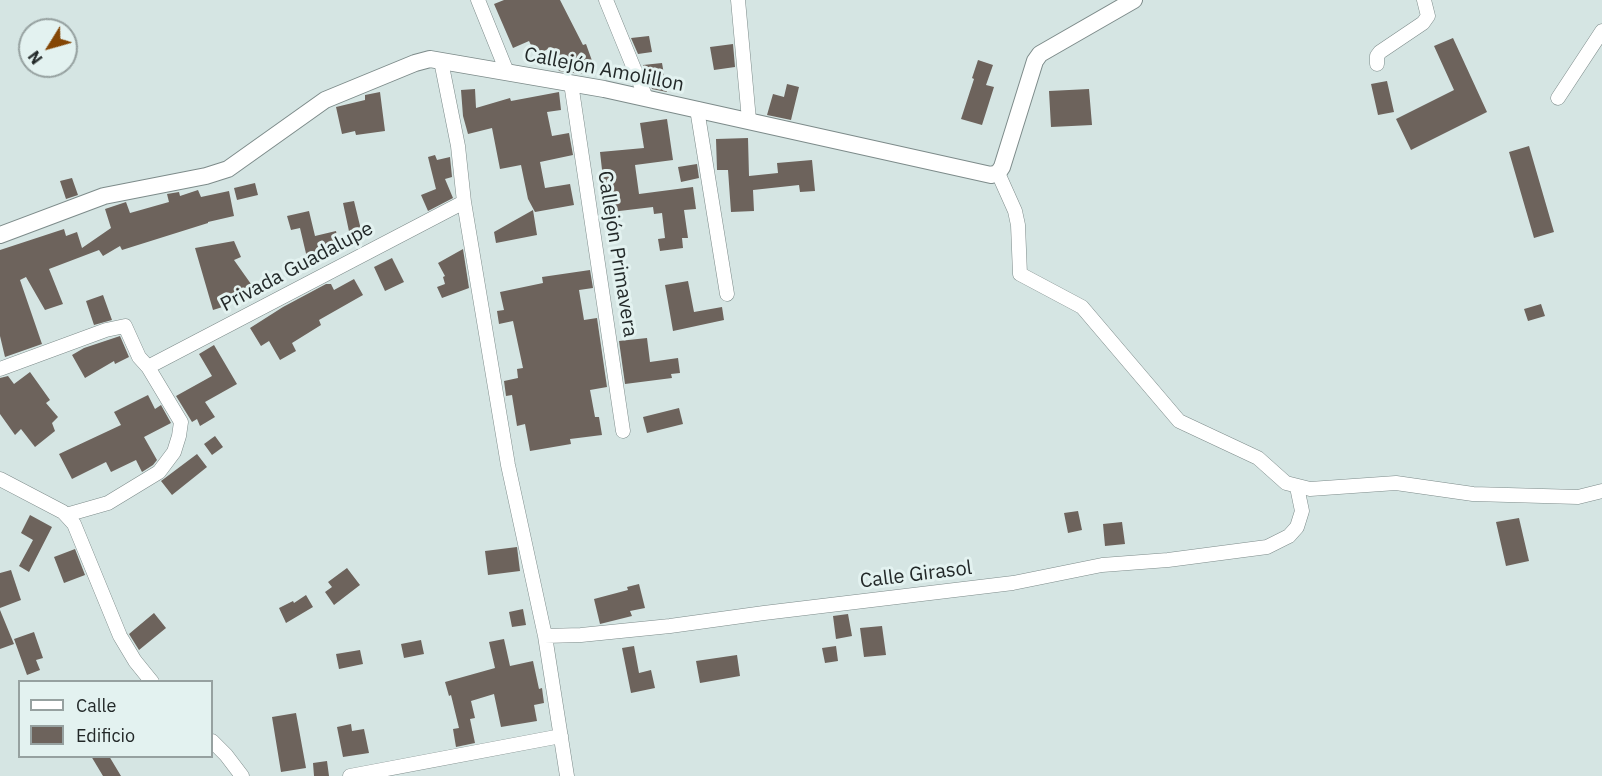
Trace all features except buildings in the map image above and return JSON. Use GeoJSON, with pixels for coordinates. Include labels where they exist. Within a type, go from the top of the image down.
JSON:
{"type":"FeatureCollection","features":[{"type":"Feature","properties":{"kind":"street"},"geometry":{"type":"LineString","coordinates":[[478,0],[507,72]]}},
{"type":"Feature","properties":{"kind":"street"},"geometry":{"type":"LineString","coordinates":[[606,0],[646,98]]}},
{"type":"Feature","properties":{"kind":"street"},"geometry":{"type":"LineString","coordinates":[[738,0],[749,120]]}},
{"type":"Feature","properties":{"kind":"street"},"geometry":{"type":"LineString","coordinates":[[1134,0],[1040,54],[1035,61],[1002,167],[998,173],[1015,211],[1018,225],[1020,274],[1082,307],[1179,421],[1258,458],[1286,483],[1310,489],[1396,483],[1473,494],[1578,496],[1602,491]]}},
{"type":"Feature","properties":{"kind":"street"},"geometry":{"type":"LineString","coordinates":[[1377,64],[1377,56],[1380,52],[1423,23],[1428,16],[1424,0]]}},
{"type":"Feature","properties":{"kind":"street"},"geometry":{"type":"LineString","coordinates":[[1558,98],[1602,31]]}},
{"type":"Feature","properties":{"kind":"street","name":"Callejón Amolillon"},"geometry":{"type":"LineString","coordinates":[[0,235],[104,196],[206,176],[228,169],[325,100],[430,59],[646,98],[992,175],[998,173]]}},
{"type":"Feature","properties":{"kind":"street"},"geometry":{"type":"LineString","coordinates":[[441,61],[458,146],[464,202],[508,465],[545,636],[567,776]]}},
{"type":"Feature","properties":{"kind":"street","name":"Callejón Primavera"},"geometry":{"type":"LineString","coordinates":[[571,83],[623,431]]}},
{"type":"Feature","properties":{"kind":"street"},"geometry":{"type":"LineString","coordinates":[[697,109],[727,294]]}},
{"type":"Feature","properties":{"kind":"street","name":"Privada Guadalupe"},"geometry":{"type":"LineString","coordinates":[[148,367],[464,202]]}},
{"type":"Feature","properties":{"kind":"street"},"geometry":{"type":"LineString","coordinates":[[0,369],[106,330],[124,326],[139,357],[148,367],[181,422],[180,436],[174,452],[159,472],[108,503],[66,515]]}},
{"type":"Feature","properties":{"kind":"street"},"geometry":{"type":"LineString","coordinates":[[0,479],[63,512],[74,524],[120,636],[135,661],[151,680]]}},
{"type":"Feature","properties":{"kind":"street","name":"Calle Girasol"},"geometry":{"type":"LineString","coordinates":[[545,636],[581,635],[670,626],[1012,583],[1102,565],[1168,560],[1267,547],[1289,536],[1297,527],[1302,511],[1297,487]]}},
{"type":"Feature","properties":{"kind":"street"},"geometry":{"type":"LineString","coordinates":[[350,776],[561,736]]}},
{"type":"Feature","properties":{"kind":"street"},"geometry":{"type":"LineString","coordinates":[[213,742],[242,776]]}}]}
